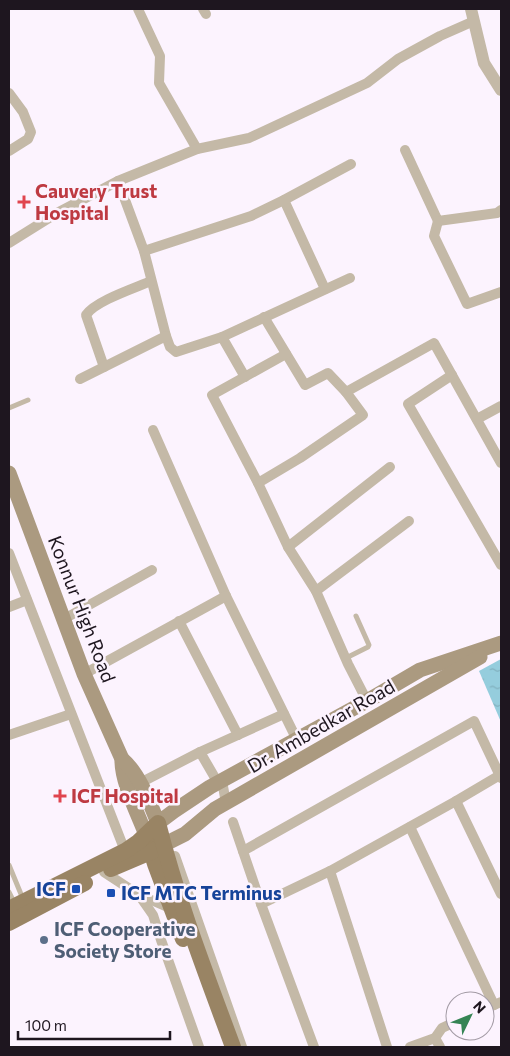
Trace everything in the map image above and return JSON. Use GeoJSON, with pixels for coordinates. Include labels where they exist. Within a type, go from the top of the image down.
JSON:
{"type":"FeatureCollection","features":[{"type":"Feature","properties":{"kind":"main road","name":"Konnur High Road"},"geometry":{"type":"LineString","coordinates":[[9,473],[84,674],[122,759],[122,768],[133,804],[152,829]]}},
{"type":"Feature","properties":{"kind":"main road","name":"Dr. Ambedkar Road"},"geometry":{"type":"LineString","coordinates":[[152,829],[174,811],[210,787],[368,701],[420,670],[501,644]]}},
{"type":"Feature","properties":{"kind":"main road","name":"Dr. Ambedkar Road"},"geometry":{"type":"LineString","coordinates":[[163,850],[186,834],[215,809],[501,644]]}},
{"type":"Feature","properties":{"kind":"main road","name":"Konnur High Road"},"geometry":{"type":"LineString","coordinates":[[122,759],[129,765],[149,799],[152,829]]}},
{"type":"Feature","properties":{"kind":"main road"},"geometry":{"type":"LineString","coordinates":[[17,908],[124,851],[138,842],[152,829],[163,850],[233,1047]]}},
{"type":"Feature","properties":{"kind":"main road"},"geometry":{"type":"LineString","coordinates":[[17,908],[163,850]]}},
{"type":"Feature","properties":{"kind":"main road"},"geometry":{"type":"LineString","coordinates":[[163,850],[172,909],[222,1047]]}},
{"type":"Feature","properties":{"kind":"street"},"geometry":{"type":"LineString","coordinates":[[138,9],[160,56],[159,83],[196,148]]}},
{"type":"Feature","properties":{"kind":"street"},"geometry":{"type":"LineString","coordinates":[[9,243],[57,213],[118,181],[196,148],[249,138],[367,83],[398,59],[473,15],[484,63],[501,90]]}},
{"type":"Feature","properties":{"kind":"street"},"geometry":{"type":"LineString","coordinates":[[9,93],[22,112],[31,132],[28,139],[9,151]]}},
{"type":"Feature","properties":{"kind":"street"},"geometry":{"type":"LineString","coordinates":[[406,150],[438,221],[434,236],[467,304],[501,292]]}},
{"type":"Feature","properties":{"kind":"street"},"geometry":{"type":"LineString","coordinates":[[144,251],[250,216],[351,164]]}},
{"type":"Feature","properties":{"kind":"street"},"geometry":{"type":"LineString","coordinates":[[118,181],[144,251],[166,336],[170,347],[176,352],[222,337],[350,278]]}},
{"type":"Feature","properties":{"kind":"street"},"geometry":{"type":"LineString","coordinates":[[284,200],[325,288]]}},
{"type":"Feature","properties":{"kind":"street"},"geometry":{"type":"LineString","coordinates":[[438,221],[497,213],[501,210]]}},
{"type":"Feature","properties":{"kind":"street"},"geometry":{"type":"LineString","coordinates":[[104,367],[86,315],[89,310],[102,302],[152,281]]}},
{"type":"Feature","properties":{"kind":"street"},"geometry":{"type":"LineString","coordinates":[[258,483],[300,458],[363,415],[346,392],[328,373],[305,385],[264,317]]}},
{"type":"Feature","properties":{"kind":"street"},"geometry":{"type":"LineString","coordinates":[[80,379],[166,336]]}},
{"type":"Feature","properties":{"kind":"street"},"geometry":{"type":"LineString","coordinates":[[222,337],[245,377]]}},
{"type":"Feature","properties":{"kind":"street"},"geometry":{"type":"LineString","coordinates":[[346,392],[434,343],[501,461]]}},
{"type":"Feature","properties":{"kind":"street"},"geometry":{"type":"LineString","coordinates":[[286,354],[212,395],[258,483],[288,547],[316,591],[346,658],[368,701]]}},
{"type":"Feature","properties":{"kind":"street"},"geometry":{"type":"LineString","coordinates":[[452,375],[408,404],[501,565]]}},
{"type":"Feature","properties":{"kind":"street"},"geometry":{"type":"LineString","coordinates":[[477,419],[501,406]]}},
{"type":"Feature","properties":{"kind":"street"},"geometry":{"type":"LineString","coordinates":[[153,430],[226,596],[297,740]]}},
{"type":"Feature","properties":{"kind":"street"},"geometry":{"type":"LineString","coordinates":[[288,547],[390,467]]}},
{"type":"Feature","properties":{"kind":"street"},"geometry":{"type":"LineString","coordinates":[[316,591],[409,521]]}},
{"type":"Feature","properties":{"kind":"street"},"geometry":{"type":"LineString","coordinates":[[9,554],[124,851]]}},
{"type":"Feature","properties":{"kind":"street"},"geometry":{"type":"LineString","coordinates":[[64,619],[152,570]]}},
{"type":"Feature","properties":{"kind":"street"},"geometry":{"type":"LineString","coordinates":[[84,674],[226,596]]}},
{"type":"Feature","properties":{"kind":"street"},"geometry":{"type":"LineString","coordinates":[[9,607],[27,600]]}},
{"type":"Feature","properties":{"kind":"street"},"geometry":{"type":"LineString","coordinates":[[179,621],[238,735]]}},
{"type":"Feature","properties":{"kind":"street"},"geometry":{"type":"LineString","coordinates":[[9,735],[71,714]]}},
{"type":"Feature","properties":{"kind":"street"},"geometry":{"type":"LineString","coordinates":[[140,783],[200,752],[284,714]]}},
{"type":"Feature","properties":{"kind":"street"},"geometry":{"type":"LineString","coordinates":[[243,851],[474,721],[500,777],[330,871],[261,904]]}},
{"type":"Feature","properties":{"kind":"street"},"geometry":{"type":"LineString","coordinates":[[200,752],[220,782],[226,803]]}},
{"type":"Feature","properties":{"kind":"street"},"geometry":{"type":"LineString","coordinates":[[456,801],[501,894]]}},
{"type":"Feature","properties":{"kind":"street"},"geometry":{"type":"LineString","coordinates":[[233,822],[314,1047]]}},
{"type":"Feature","properties":{"kind":"street"},"geometry":{"type":"LineString","coordinates":[[410,827],[487,991]]}},
{"type":"Feature","properties":{"kind":"street"},"geometry":{"type":"LineString","coordinates":[[163,850],[242,1047]]}},
{"type":"Feature","properties":{"kind":"street"},"geometry":{"type":"LineString","coordinates":[[330,871],[387,1047]]}},
{"type":"Feature","properties":{"kind":"street"},"geometry":{"type":"LineString","coordinates":[[104,872],[139,895],[172,909]]}},
{"type":"Feature","properties":{"kind":"street"},"geometry":{"type":"LineString","coordinates":[[139,895],[153,915],[199,1047]]}},
{"type":"Feature","properties":{"kind":"street"},"geometry":{"type":"LineString","coordinates":[[410,1047],[437,1042],[442,1028],[445,1027]]}},
{"type":"Feature","properties":{"kind":"lane"},"geometry":{"type":"LineString","coordinates":[[9,408],[28,400]]}},
{"type":"Feature","properties":{"kind":"lane"},"geometry":{"type":"LineString","coordinates":[[346,658],[369,645],[356,616]]}},
{"type":"Feature","properties":{"kind":"lane"},"geometry":{"type":"LineString","coordinates":[[9,865],[17,908]]}},
{"type":"Feature","properties":{"kind":"water"},"geometry":{"type":"Polygon","coordinates":[[[501,659],[501,722],[479,671],[501,659]]]}},
{"type":"Feature","properties":{"kind":"place","name":"Cauvery Trust Hospital"},"geometry":{"type":"Point","coordinates":[24,202]}},
{"type":"Feature","properties":{"kind":"place","name":"ICF Hospital"},"geometry":{"type":"Point","coordinates":[60,796]}},
{"type":"Feature","properties":{"kind":"place","name":"ICF"},"geometry":{"type":"Point","coordinates":[76,889]}},
{"type":"Feature","properties":{"kind":"place","name":"ICF MTC Terminus"},"geometry":{"type":"Point","coordinates":[111,893]}},
{"type":"Feature","properties":{"kind":"place","name":"ICF Cooperative Society Store"},"geometry":{"type":"Point","coordinates":[44,940]}}]}
